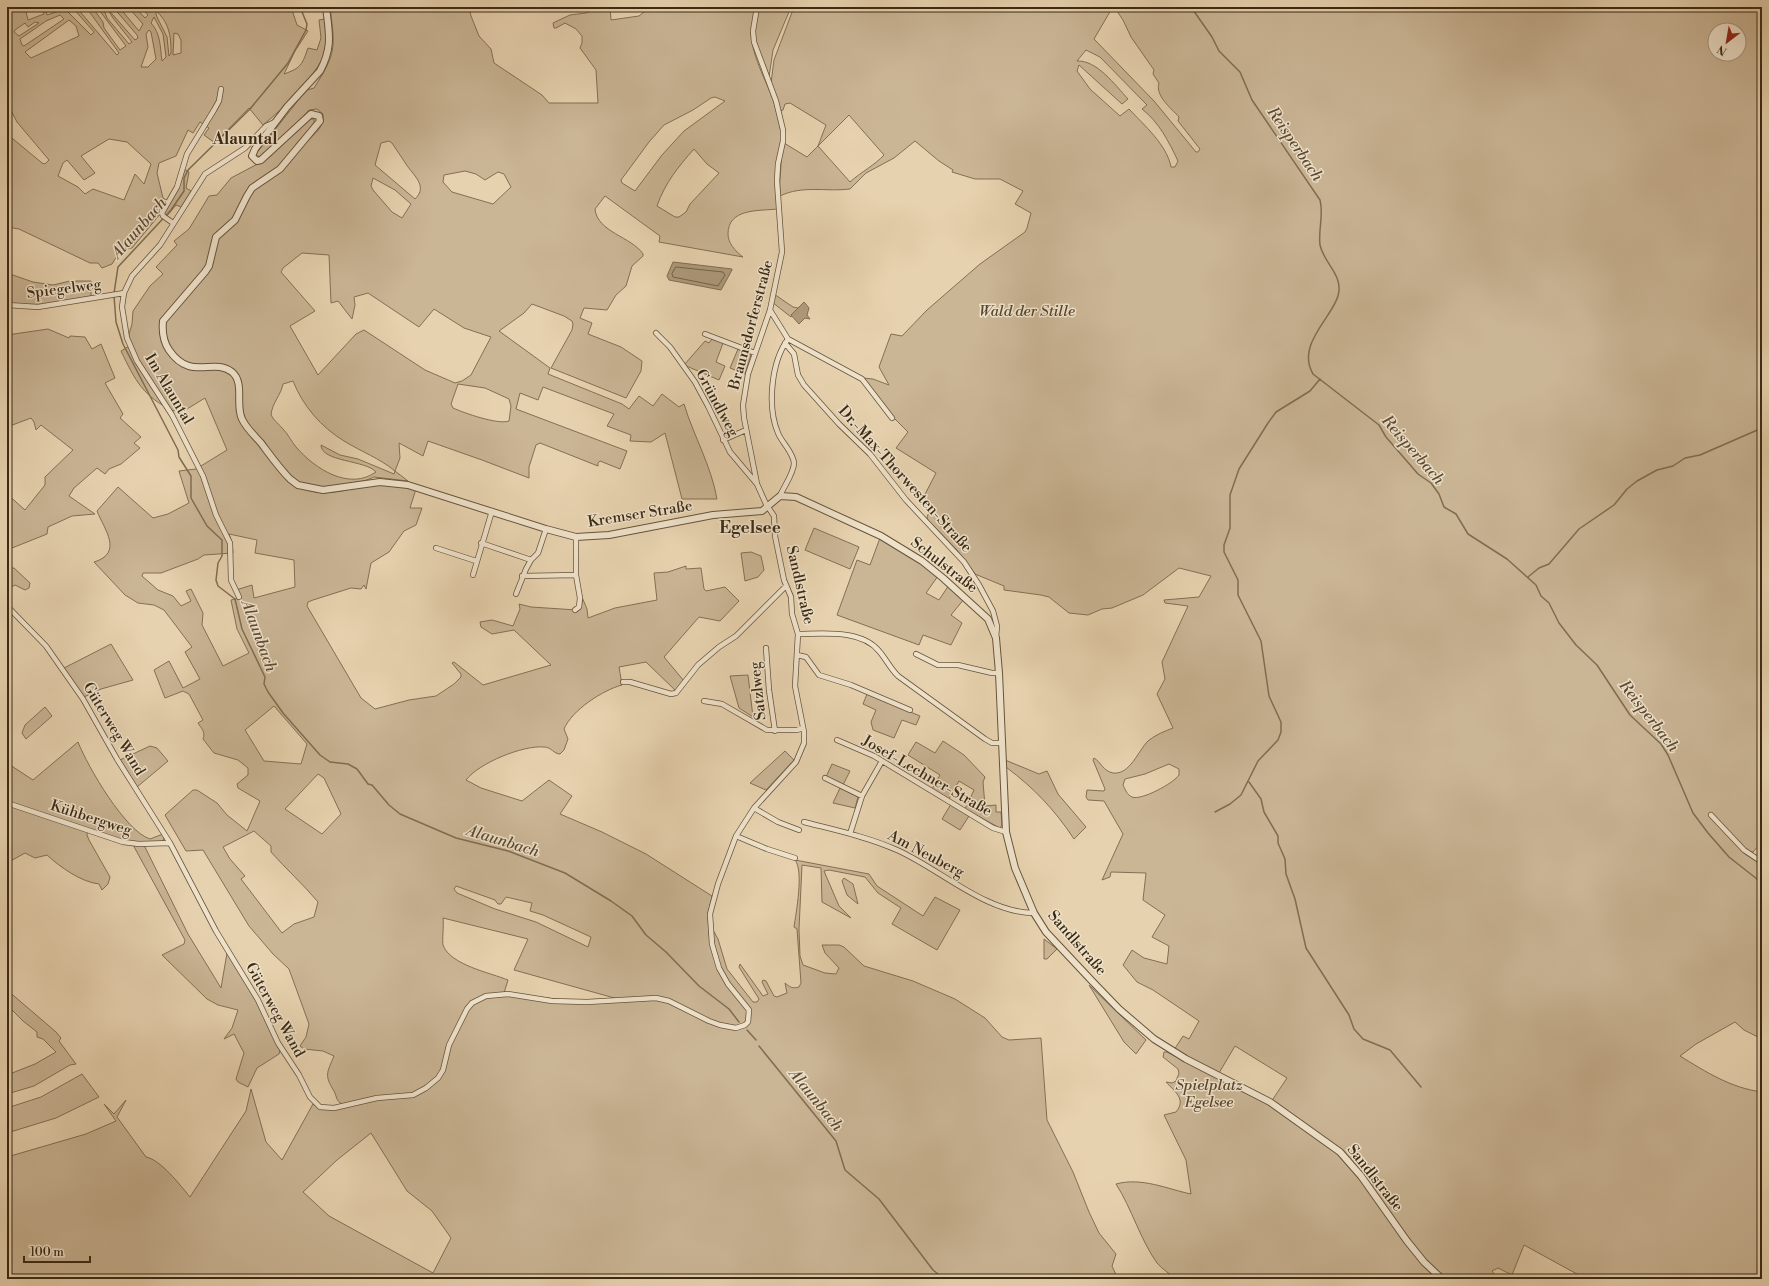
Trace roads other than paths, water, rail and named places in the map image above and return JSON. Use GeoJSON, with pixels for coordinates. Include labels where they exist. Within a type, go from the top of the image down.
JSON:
{"type":"FeatureCollection","features":[{"type":"Feature","properties":{"kind":"street","name":"Im Alauntal"},"geometry":{"type":"LineString","coordinates":[[239,597],[231,580],[230,543],[216,515],[203,476],[172,415],[146,377],[129,344],[123,323],[122,307],[124,293],[132,276],[160,245],[205,174],[245,148],[266,126],[275,122],[320,71],[325,62],[330,43],[326,7]]}},
{"type":"Feature","properties":{"kind":"street","name":"Braunsdorferstraße"},"geometry":{"type":"LineString","coordinates":[[757,7],[753,31],[754,42],[776,101],[783,130],[783,141],[778,164],[777,181],[782,252],[770,310],[755,353],[745,390],[743,405],[746,430],[755,468],[756,484],[768,507]]}},
{"type":"Feature","properties":{"kind":"street"},"geometry":{"type":"LineString","coordinates":[[173,223],[162,213],[177,187],[187,154],[219,101],[221,89]]}},
{"type":"Feature","properties":{"kind":"street","name":"Kremser Straße"},"geometry":{"type":"LineString","coordinates":[[275,122],[253,152],[252,156],[254,159],[261,160],[312,114],[319,116],[320,121],[280,168],[252,188],[243,202],[235,220],[216,237],[209,266],[206,272],[163,321],[163,337],[172,355],[184,365],[198,368],[228,369],[233,373],[238,386],[239,411],[242,418],[278,466],[290,479],[298,485],[322,490],[380,482],[402,484],[576,537],[609,535],[713,515],[757,512],[768,507]]}},
{"type":"Feature","properties":{"kind":"street","name":"Spiegelweg"},"geometry":{"type":"LineString","coordinates":[[7,305],[38,307],[124,293]]}},
{"type":"Feature","properties":{"kind":"street","name":"Dr.-Max-Thorwesten-Straße"},"geometry":{"type":"LineString","coordinates":[[770,310],[794,354],[798,375],[804,385],[839,424],[870,454],[906,500],[964,562],[993,611],[997,626],[996,638]]}},
{"type":"Feature","properties":{"kind":"street","name":"Gründlweg"},"geometry":{"type":"LineString","coordinates":[[656,333],[670,347],[701,393],[730,452],[756,484]]}},
{"type":"Feature","properties":{"kind":"street"},"geometry":{"type":"LineString","coordinates":[[705,334],[755,353]]}},
{"type":"Feature","properties":{"kind":"street"},"geometry":{"type":"LineString","coordinates":[[768,507],[780,496],[794,464],[791,454],[778,435],[774,413],[773,381],[778,358],[787,341],[862,379],[892,418]]}},
{"type":"Feature","properties":{"kind":"street"},"geometry":{"type":"LineString","coordinates":[[724,440],[746,430]]}},
{"type":"Feature","properties":{"kind":"street","name":"Schulstraße"},"geometry":{"type":"LineString","coordinates":[[780,496],[788,495],[800,498],[881,536],[922,561],[988,619],[996,638],[1002,743]]}},
{"type":"Feature","properties":{"kind":"street","name":"Sandlstraße"},"geometry":{"type":"LineString","coordinates":[[768,507],[774,516],[775,536],[786,586],[792,597],[792,614],[798,634],[847,635],[863,639],[879,650],[898,676],[985,739],[992,743],[1002,743],[1006,832],[1015,868],[1034,913],[1046,932],[1119,1009],[1154,1039],[1186,1059],[1270,1102],[1340,1152],[1361,1176],[1407,1241],[1424,1262],[1442,1279]]}},
{"type":"Feature","properties":{"kind":"street"},"geometry":{"type":"LineString","coordinates":[[473,575],[481,543],[492,511]]}},
{"type":"Feature","properties":{"kind":"street"},"geometry":{"type":"LineString","coordinates":[[516,594],[522,576],[531,560],[538,553],[546,529]]}},
{"type":"Feature","properties":{"kind":"street"},"geometry":{"type":"LineString","coordinates":[[575,610],[580,603],[576,575],[576,537]]}},
{"type":"Feature","properties":{"kind":"street"},"geometry":{"type":"LineString","coordinates":[[481,543],[531,560]]}},
{"type":"Feature","properties":{"kind":"street"},"geometry":{"type":"LineString","coordinates":[[436,548],[476,561]]}},
{"type":"Feature","properties":{"kind":"street"},"geometry":{"type":"LineString","coordinates":[[522,576],[576,575]]}},
{"type":"Feature","properties":{"kind":"street"},"geometry":{"type":"LineString","coordinates":[[624,682],[630,682],[671,694],[676,693],[698,665],[719,647],[736,636],[786,586]]}},
{"type":"Feature","properties":{"kind":"street","name":"Güterweg Wand"},"geometry":{"type":"LineString","coordinates":[[7,606],[54,655],[83,699],[170,843],[216,931],[258,1000],[278,1043],[299,1075],[310,1097],[320,1107],[334,1108],[377,1098],[413,1095],[426,1088],[438,1078],[443,1070],[449,1045],[467,1009],[472,1003],[486,996],[508,994],[552,1001],[579,1002],[609,1002],[640,998],[663,999],[687,1009],[709,1021],[730,1027],[740,1027],[748,1022],[749,1010],[728,984],[719,968],[712,944],[710,926],[713,902],[736,836]]}},
{"type":"Feature","properties":{"kind":"street"},"geometry":{"type":"LineString","coordinates":[[795,858],[767,849],[736,836],[754,808],[799,757],[804,744],[803,728],[795,686],[798,634]]}},
{"type":"Feature","properties":{"kind":"street","name":"Satzlweg"},"geometry":{"type":"LineString","coordinates":[[766,648],[769,690],[775,731]]}},
{"type":"Feature","properties":{"kind":"street"},"geometry":{"type":"LineString","coordinates":[[916,654],[933,664],[958,665],[992,673],[999,673]]}},
{"type":"Feature","properties":{"kind":"street"},"geometry":{"type":"LineString","coordinates":[[796,655],[806,657],[819,674],[851,685],[910,710]]}},
{"type":"Feature","properties":{"kind":"street","name":"Satzlweg"},"geometry":{"type":"LineString","coordinates":[[704,701],[722,704],[762,728],[775,731],[797,730],[803,728]]}},
{"type":"Feature","properties":{"kind":"street","name":"Josef-Lechner-Straße"},"geometry":{"type":"LineString","coordinates":[[837,740],[882,761],[992,828],[1006,832]]}},
{"type":"Feature","properties":{"kind":"street"},"geometry":{"type":"LineString","coordinates":[[850,834],[862,796],[882,761]]}},
{"type":"Feature","properties":{"kind":"street"},"geometry":{"type":"LineString","coordinates":[[825,778],[862,796]]}},
{"type":"Feature","properties":{"kind":"street","name":"Kühbergweg"},"geometry":{"type":"LineString","coordinates":[[7,803],[123,842],[139,844],[170,843]]}},
{"type":"Feature","properties":{"kind":"street"},"geometry":{"type":"LineString","coordinates":[[754,808],[778,822],[799,830]]}},
{"type":"Feature","properties":{"kind":"street"},"geometry":{"type":"LineString","coordinates":[[1711,815],[1744,850],[1762,862]]}},
{"type":"Feature","properties":{"kind":"street","name":"Am Neuberg"},"geometry":{"type":"LineString","coordinates":[[804,822],[880,842],[903,852],[999,906],[1017,912],[1034,913]]}},
{"type":"Feature","properties":{"kind":"water"},"geometry":{"type":"Polygon","coordinates":[[[673,262],[732,270],[721,290],[669,280],[667,276],[673,262]]]}},
{"type":"Feature","properties":{"kind":"water"},"geometry":{"type":"Polygon","coordinates":[[[804,302],[809,308],[807,315],[810,319],[805,318],[799,324],[791,315],[804,302]]]}},
{"type":"Feature","properties":{"kind":"waterway","name":"Alaunbach"},"geometry":{"type":"LineString","coordinates":[[114,293],[118,267],[171,210],[184,191],[184,178],[188,170],[250,109],[288,63],[306,30],[307,24],[300,7]]}},
{"type":"Feature","properties":{"kind":"waterway","name":"Reisperbach"},"geometry":{"type":"LineString","coordinates":[[1191,7],[1212,37],[1219,51],[1240,72],[1252,100],[1320,200],[1320,245],[1325,258],[1336,276],[1339,289],[1334,305],[1316,333],[1312,343],[1309,353],[1309,363],[1313,374],[1379,425],[1386,437],[1418,474],[1431,483],[1439,494],[1444,507],[1456,514],[1468,534],[1507,559],[1536,585],[1541,596],[1549,603],[1559,623],[1576,645],[1597,665],[1630,715],[1661,744],[1668,755],[1693,813],[1729,857],[1757,879],[1762,889]]}},
{"type":"Feature","properties":{"kind":"waterway","name":"Alaunbach"},"geometry":{"type":"LineString","coordinates":[[114,296],[116,322],[123,344],[178,450],[179,457],[191,476],[191,498],[207,526],[222,540],[222,556],[218,563],[216,580],[218,586],[235,599],[242,629],[265,677],[264,684],[283,713],[320,755],[330,762],[348,764],[357,769],[368,784],[372,785],[389,805],[400,814],[456,838],[508,851],[565,873],[611,901],[632,916],[646,935],[666,952],[699,986],[729,1009],[739,1022]]}},
{"type":"Feature","properties":{"kind":"waterway"},"geometry":{"type":"LineString","coordinates":[[1215,812],[1230,804],[1241,795],[1258,761],[1278,740],[1281,732],[1281,722],[1269,696],[1261,641],[1238,595],[1238,580],[1224,552],[1224,545],[1230,528],[1230,495],[1239,469],[1276,412],[1310,391],[1320,379]]}},
{"type":"Feature","properties":{"kind":"waterway"},"geometry":{"type":"LineString","coordinates":[[1528,577],[1539,568],[1549,564],[1579,529],[1614,505],[1627,489],[1637,481],[1657,470],[1673,466],[1685,458],[1700,455],[1762,428]]}},
{"type":"Feature","properties":{"kind":"waterway"},"geometry":{"type":"LineString","coordinates":[[1249,782],[1261,799],[1264,812],[1278,836],[1278,843],[1285,859],[1286,874],[1295,899],[1306,948],[1349,1015],[1354,1029],[1363,1039],[1390,1050],[1421,1087]]}},
{"type":"Feature","properties":{"kind":"waterway","name":"Alaunbach"},"geometry":{"type":"LineString","coordinates":[[747,1030],[756,1040]]}},
{"type":"Feature","properties":{"kind":"waterway","name":"Alaunbach"},"geometry":{"type":"LineString","coordinates":[[759,1046],[836,1141],[845,1170],[879,1199],[933,1270],[944,1279]]}},
{"type":"Feature","properties":{"kind":"district","name":"Alauntal"},"geometry":{"type":"Point","coordinates":[245,139]}},
{"type":"Feature","properties":{"kind":"district","name":"Egelsee"},"geometry":{"type":"Point","coordinates":[750,528]}},
{"type":"Feature","properties":{"kind":"park label","name":"Wald der Stille"},"geometry":{"type":"Point","coordinates":[1027,311]}},
{"type":"Feature","properties":{"kind":"park label","name":"Spielplatz Egelsee"},"geometry":{"type":"Point","coordinates":[1209,1094]}}]}
